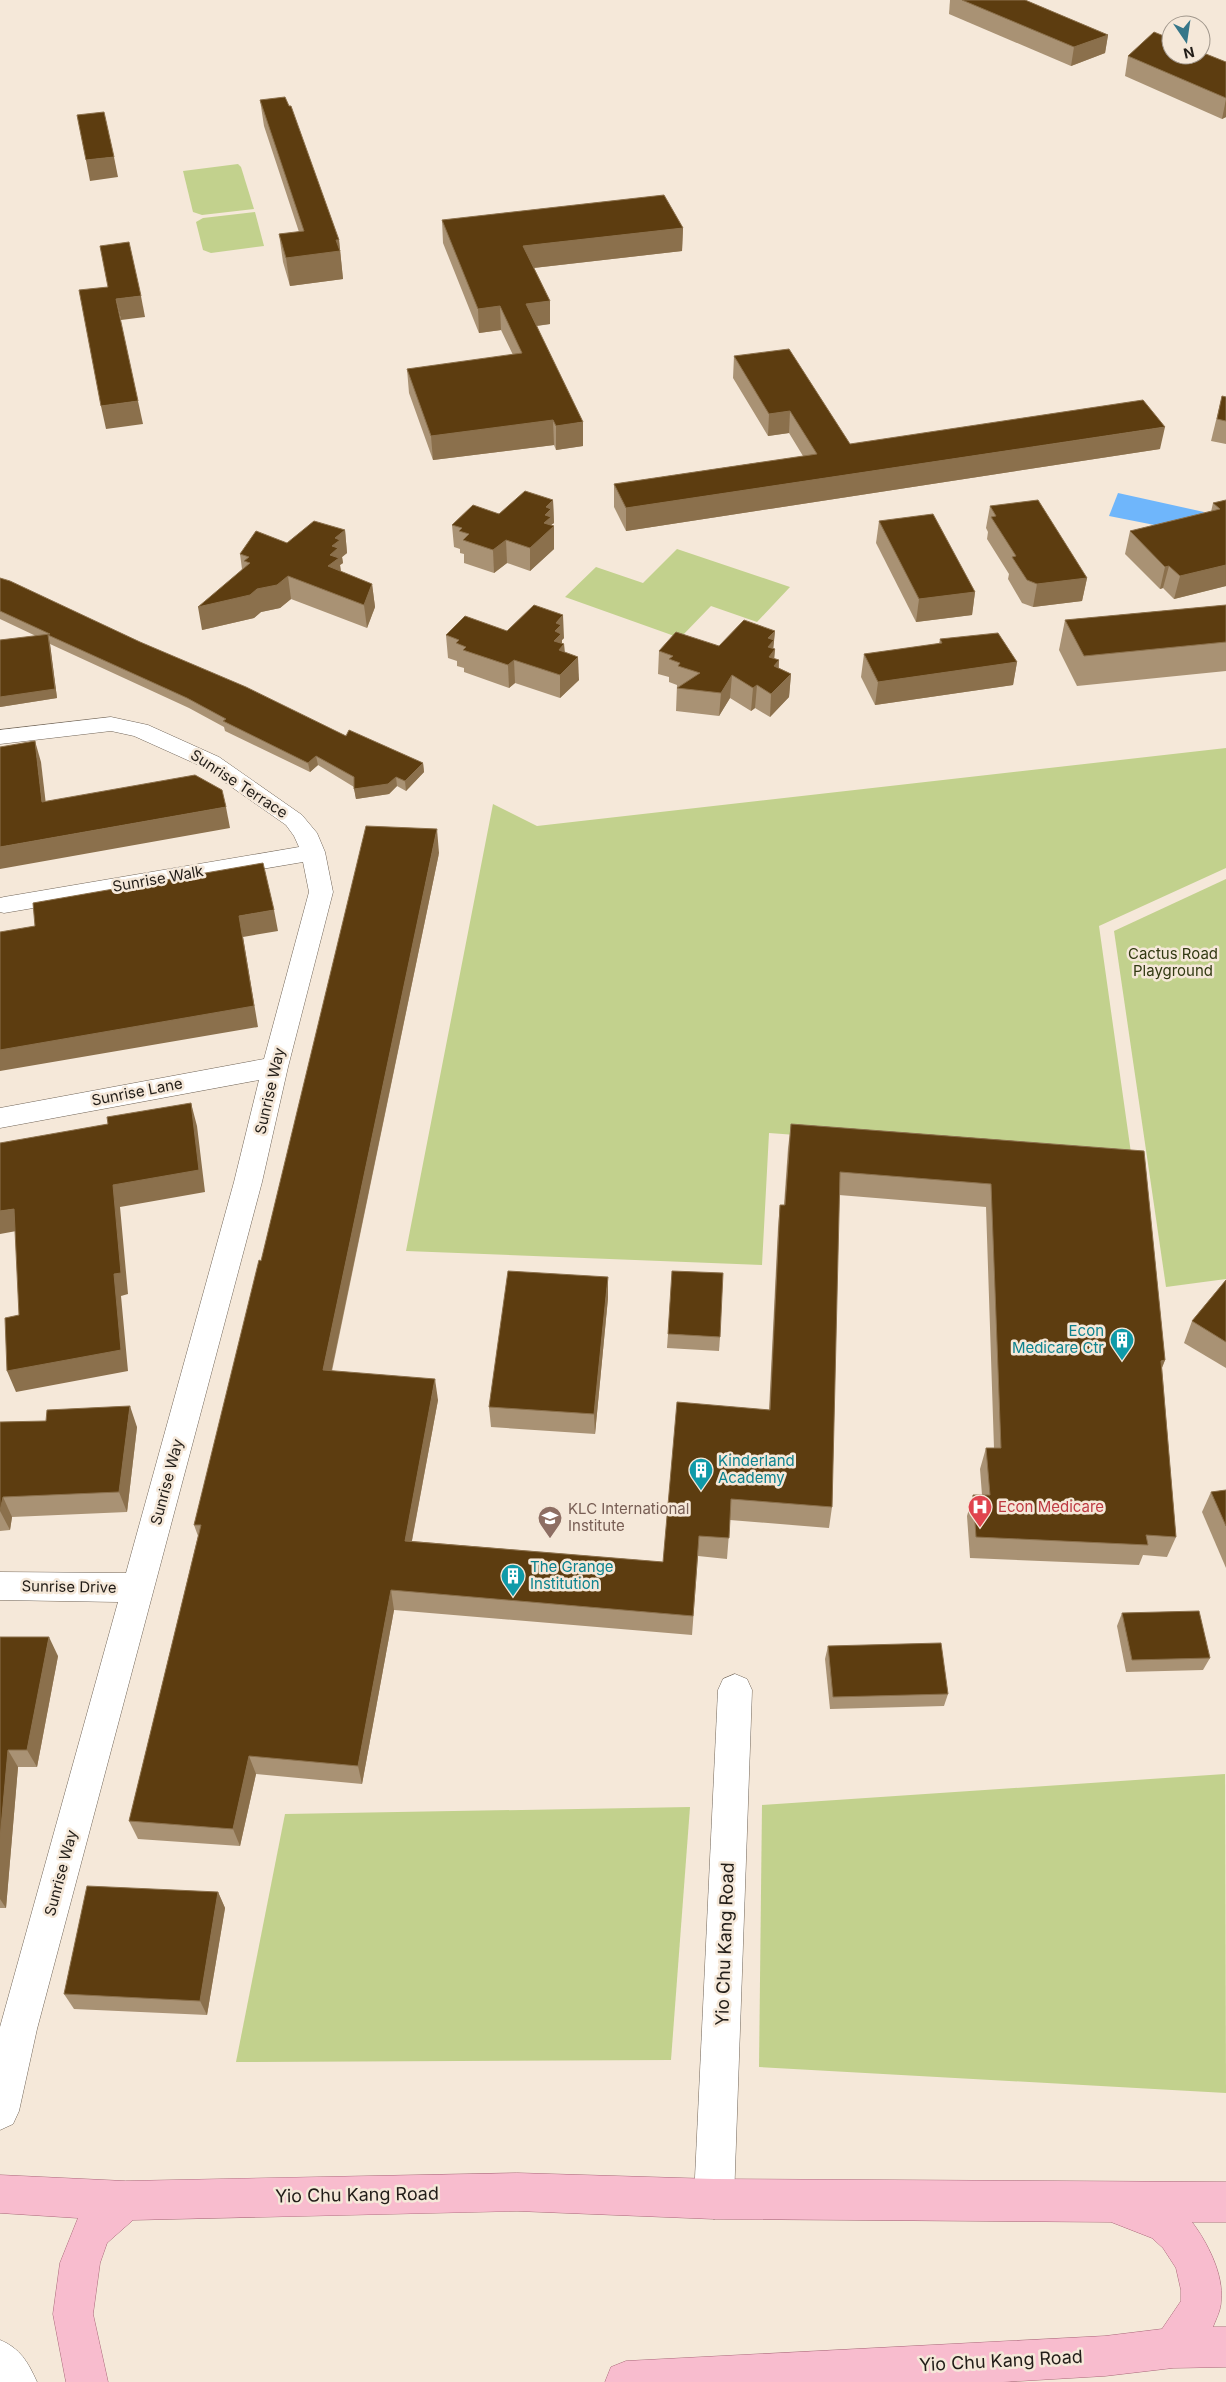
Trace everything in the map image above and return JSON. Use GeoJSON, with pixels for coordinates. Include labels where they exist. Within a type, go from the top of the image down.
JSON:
{"type":"FeatureCollection","features":[{"type":"Feature","properties":{"kind":"main road","name":"Yio Chu Kang Road"},"geometry":{"type":"LineString","coordinates":[[0,2194],[125,2202],[517,2192],[714,2199],[1114,2203],[1226,2202]]}},
{"type":"Feature","properties":{"kind":"main road"},"geometry":{"type":"LineString","coordinates":[[87,2382],[73,2314],[80,2263],[93,2230],[125,2202]]}},
{"type":"Feature","properties":{"kind":"main road"},"geometry":{"type":"LineString","coordinates":[[1114,2203],[1169,2226],[1187,2247],[1194,2262],[1200,2284],[1200,2310],[1173,2348]]}},
{"type":"Feature","properties":{"kind":"main road","name":"Yio Chu Kang Road"},"geometry":{"type":"LineString","coordinates":[[626,2382],[1096,2356],[1173,2348],[1226,2347]]}},
{"type":"Feature","properties":{"kind":"street","name":"Sunrise Terrace"},"geometry":{"type":"LineString","coordinates":[[0,737],[111,724],[140,730],[211,762],[279,809],[294,820],[305,833],[313,852]]}},
{"type":"Feature","properties":{"kind":"street","name":"Sunrise Walk"},"geometry":{"type":"LineString","coordinates":[[4,905],[313,852]]}},
{"type":"Feature","properties":{"kind":"street","name":"Sunrise Way"},"geometry":{"type":"LineString","coordinates":[[0,2112],[9,2029],[164,1496],[246,1192],[275,1067],[321,892],[313,852]]}},
{"type":"Feature","properties":{"kind":"street","name":"Sunrise Lane"},"geometry":{"type":"LineString","coordinates":[[0,1118],[275,1067]]}},
{"type":"Feature","properties":{"kind":"street","name":"Sunrise Drive"},"geometry":{"type":"LineString","coordinates":[[0,1586],[137,1588]]}},
{"type":"Feature","properties":{"kind":"street","name":"Yio Chu Kang Road"},"geometry":{"type":"LineString","coordinates":[[714,2199],[735,1690]]}},
{"type":"Feature","properties":{"kind":"street"},"geometry":{"type":"LineString","coordinates":[[0,2360],[16,2382]]}},
{"type":"Feature","properties":{"kind":"green space"},"geometry":{"type":"Polygon","coordinates":[[[238,164],[241,167],[254,209],[202,215],[193,212],[183,171],[238,164]]]}},
{"type":"Feature","properties":{"kind":"green space"},"geometry":{"type":"Polygon","coordinates":[[[255,212],[264,246],[211,253],[203,250],[196,222],[203,218],[255,212]]]}},
{"type":"Feature","properties":{"kind":"green space"},"geometry":{"type":"Polygon","coordinates":[[[677,549],[790,587],[757,622],[711,606],[680,638],[565,597],[596,567],[643,583],[677,549]]]}},
{"type":"Feature","properties":{"kind":"green space"},"geometry":{"type":"Polygon","coordinates":[[[1226,748],[1226,868],[1099,926],[1132,1160],[769,1133],[762,1265],[406,1251],[493,804],[537,826],[1226,748]]]}},
{"type":"Feature","properties":{"kind":"green space","name":"Cactus Road Playground"},"geometry":{"type":"Polygon","coordinates":[[[1226,879],[1226,1279],[1166,1287],[1114,931],[1226,879]]]}},
{"type":"Feature","properties":{"kind":"green space"},"geometry":{"type":"Polygon","coordinates":[[[1225,1774],[1226,2093],[759,2067],[762,1805],[1225,1774]]]}},
{"type":"Feature","properties":{"kind":"green space"},"geometry":{"type":"Polygon","coordinates":[[[690,1807],[671,2060],[236,2062],[285,1814],[690,1807]]]}},
{"type":"Feature","properties":{"kind":"water"},"geometry":{"type":"Polygon","coordinates":[[[1118,493],[1204,512],[1195,533],[1109,516],[1118,493]]]}},
{"type":"Feature","properties":{"kind":"building"},"geometry":{"type":"Polygon","coordinates":[[[962,0],[1025,0],[1108,35],[1074,47],[962,0]]]}},
{"type":"Feature","properties":{"kind":"building"},"geometry":{"type":"Polygon","coordinates":[[[1154,32],[1161,35],[1161,65],[1211,65],[1211,56],[1226,62],[1226,98],[1128,56],[1154,32]]]}},
{"type":"Feature","properties":{"kind":"building"},"geometry":{"type":"Polygon","coordinates":[[[285,97],[289,106],[291,106],[339,240],[336,240],[340,251],[286,258],[279,234],[304,231],[260,100],[285,97]]]}},
{"type":"Feature","properties":{"kind":"building"},"geometry":{"type":"Polygon","coordinates":[[[104,112],[114,157],[86,160],[77,115],[104,112]]]}},
{"type":"Feature","properties":{"kind":"building"},"geometry":{"type":"Polygon","coordinates":[[[664,195],[683,228],[523,246],[550,301],[526,304],[583,422],[556,426],[553,420],[431,436],[407,369],[522,353],[500,306],[478,309],[442,220],[664,195]]]}},
{"type":"Feature","properties":{"kind":"building"},"geometry":{"type":"Polygon","coordinates":[[[129,242],[141,296],[116,299],[138,401],[101,406],[79,290],[108,287],[100,246],[129,242]]]}},
{"type":"Feature","properties":{"kind":"building"},"geometry":{"type":"Polygon","coordinates":[[[789,349],[850,444],[1143,400],[1165,427],[626,508],[614,484],[817,454],[790,411],[769,414],[734,356],[789,349]]]}},
{"type":"Feature","properties":{"kind":"building"},"geometry":{"type":"Polygon","coordinates":[[[1222,396],[1226,397],[1226,421],[1217,419],[1222,396]]]}},
{"type":"Feature","properties":{"kind":"building"},"geometry":{"type":"Polygon","coordinates":[[[525,491],[553,500],[546,507],[551,509],[545,515],[551,517],[544,523],[554,526],[530,548],[506,540],[493,550],[463,540],[469,534],[459,531],[462,528],[452,525],[473,505],[499,514],[525,491]]]}},
{"type":"Feature","properties":{"kind":"building"},"geometry":{"type":"Polygon","coordinates":[[[1038,500],[1087,578],[1037,584],[1027,580],[1012,557],[1016,556],[991,517],[996,516],[990,506],[1038,500]]]}},
{"type":"Feature","properties":{"kind":"building"},"geometry":{"type":"Polygon","coordinates":[[[1226,500],[1226,565],[1180,576],[1169,566],[1165,567],[1130,531],[1220,509],[1213,503],[1226,500]]]}},
{"type":"Feature","properties":{"kind":"building"},"geometry":{"type":"Polygon","coordinates":[[[933,514],[975,592],[919,599],[879,521],[933,514]]]}},
{"type":"Feature","properties":{"kind":"building"},"geometry":{"type":"Polygon","coordinates":[[[314,521],[345,530],[335,538],[340,540],[332,546],[338,548],[330,555],[339,558],[328,566],[372,584],[364,605],[288,576],[277,585],[257,589],[250,595],[198,607],[250,563],[244,561],[249,557],[240,554],[256,531],[287,543],[314,521]]]}},
{"type":"Feature","properties":{"kind":"building"},"geometry":{"type":"Polygon","coordinates":[[[0,578],[140,642],[246,687],[346,736],[349,730],[423,763],[405,781],[396,777],[388,784],[354,789],[354,777],[316,756],[308,763],[223,721],[226,719],[187,698],[48,635],[55,689],[0,697],[0,640],[50,634],[0,611],[0,578]]]}},
{"type":"Feature","properties":{"kind":"building"},"geometry":{"type":"Polygon","coordinates":[[[534,605],[563,615],[556,623],[561,625],[555,631],[561,634],[554,641],[564,644],[559,650],[578,657],[560,675],[514,660],[508,665],[463,650],[466,647],[456,643],[459,640],[446,635],[465,616],[507,631],[534,605]]]}},
{"type":"Feature","properties":{"kind":"building"},"geometry":{"type":"Polygon","coordinates":[[[1226,605],[1226,642],[1084,656],[1065,620],[1226,605]]]}},
{"type":"Feature","properties":{"kind":"building"},"geometry":{"type":"Polygon","coordinates":[[[744,620],[775,631],[768,638],[774,640],[768,647],[775,649],[769,657],[779,660],[774,666],[791,674],[771,694],[757,685],[753,688],[732,675],[721,693],[677,688],[700,673],[678,666],[680,663],[669,659],[673,656],[659,651],[676,632],[719,646],[744,620]]]}},
{"type":"Feature","properties":{"kind":"building"},"geometry":{"type":"Polygon","coordinates":[[[998,633],[1017,662],[878,682],[864,654],[942,643],[940,639],[998,633]]]}},
{"type":"Feature","properties":{"kind":"building"},"geometry":{"type":"Polygon","coordinates":[[[35,741],[42,802],[195,775],[222,790],[226,807],[0,847],[0,747],[35,741]]]}},
{"type":"Feature","properties":{"kind":"building"},"geometry":{"type":"Polygon","coordinates":[[[366,826],[437,829],[323,1370],[435,1379],[405,1541],[663,1562],[677,1402],[770,1410],[780,1205],[785,1205],[791,1124],[1144,1151],[1165,1360],[1161,1361],[1176,1537],[1146,1535],[1148,1545],[976,1537],[973,1495],[990,1495],[986,1448],[1001,1448],[991,1184],[840,1172],[832,1507],[731,1499],[729,1538],[699,1536],[693,1616],[391,1590],[358,1766],[249,1756],[233,1829],[129,1821],[201,1525],[194,1525],[259,1260],[261,1261],[366,826]]]}},
{"type":"Feature","properties":{"kind":"building"},"geometry":{"type":"Polygon","coordinates":[[[263,863],[274,910],[239,916],[254,1006],[0,1050],[0,932],[35,926],[33,903],[263,863]]]}},
{"type":"Feature","properties":{"kind":"building"},"geometry":{"type":"Polygon","coordinates":[[[191,1103],[199,1170],[113,1185],[121,1273],[114,1274],[121,1350],[7,1371],[5,1318],[19,1315],[14,1209],[0,1211],[0,1143],[108,1124],[107,1117],[191,1103]]]}},
{"type":"Feature","properties":{"kind":"building"},"geometry":{"type":"Polygon","coordinates":[[[508,1271],[608,1277],[594,1414],[489,1407],[508,1271]]]}},
{"type":"Feature","properties":{"kind":"building"},"geometry":{"type":"Polygon","coordinates":[[[672,1271],[723,1273],[720,1337],[668,1334],[672,1271]]]}},
{"type":"Feature","properties":{"kind":"building"},"geometry":{"type":"Polygon","coordinates":[[[1226,1280],[1226,1342],[1192,1321],[1226,1280]]]}},
{"type":"Feature","properties":{"kind":"building"},"geometry":{"type":"Polygon","coordinates":[[[130,1406],[119,1492],[3,1497],[0,1511],[0,1422],[46,1421],[47,1410],[130,1406]]]}},
{"type":"Feature","properties":{"kind":"building"},"geometry":{"type":"Polygon","coordinates":[[[1226,1490],[1226,1526],[1211,1492],[1226,1490]]]}},
{"type":"Feature","properties":{"kind":"building"},"geometry":{"type":"Polygon","coordinates":[[[1199,1611],[1210,1658],[1132,1660],[1122,1613],[1199,1611]]]}},
{"type":"Feature","properties":{"kind":"building"},"geometry":{"type":"Polygon","coordinates":[[[0,1637],[49,1637],[27,1750],[8,1750],[0,1839],[0,1637]]]}},
{"type":"Feature","properties":{"kind":"building"},"geometry":{"type":"Polygon","coordinates":[[[941,1643],[948,1694],[833,1697],[828,1646],[941,1643]]]}},
{"type":"Feature","properties":{"kind":"building"},"geometry":{"type":"Polygon","coordinates":[[[87,1886],[218,1892],[200,2001],[64,1994],[87,1886]]]}},
{"type":"Feature","properties":{"kind":"place","name":"Econ Medicare Ctr"},"geometry":{"type":"Point","coordinates":[1122,1361]}},
{"type":"Feature","properties":{"kind":"place","name":"Kinderland Academy"},"geometry":{"type":"Point","coordinates":[701,1491]}},
{"type":"Feature","properties":{"kind":"place","name":"Econ Medicare"},"geometry":{"type":"Point","coordinates":[980,1528]}},
{"type":"Feature","properties":{"kind":"place","name":"KLC International Institute"},"geometry":{"type":"Point","coordinates":[550,1539]}},
{"type":"Feature","properties":{"kind":"place","name":"The Grange Institution"},"geometry":{"type":"Point","coordinates":[513,1597]}}]}
